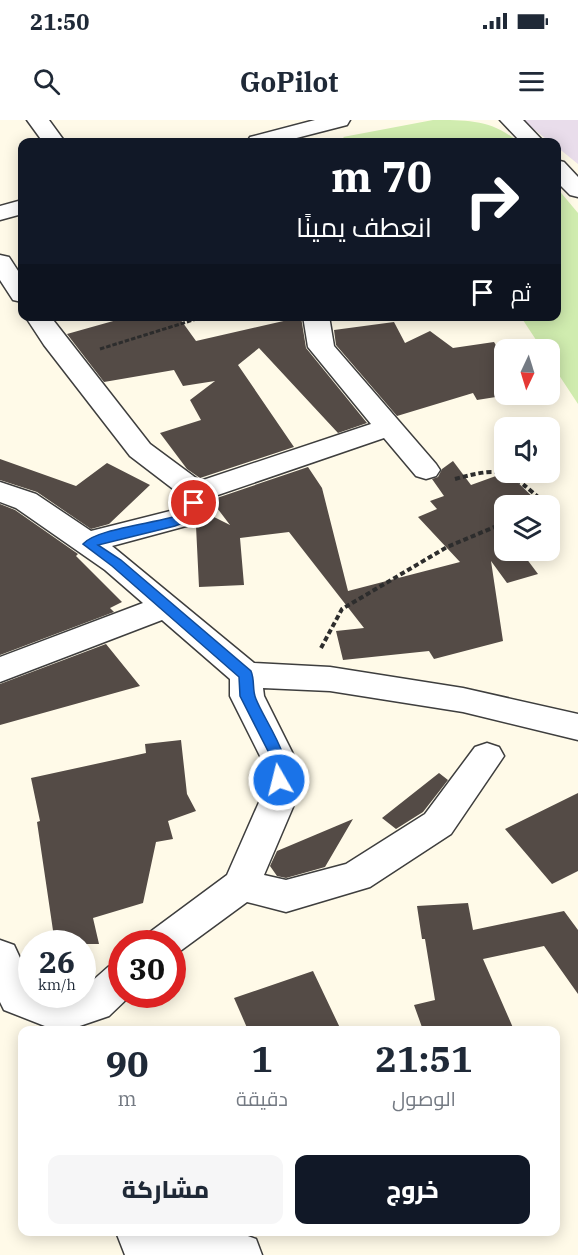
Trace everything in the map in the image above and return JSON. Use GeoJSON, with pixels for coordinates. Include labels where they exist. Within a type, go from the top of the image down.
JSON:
{"type":"FeatureCollection","features":[{"type":"Feature","properties":{"kind":"street"},"geometry":{"type":"LineString","coordinates":[[38,120],[51,138]]}},
{"type":"Feature","properties":{"kind":"street"},"geometry":{"type":"LineString","coordinates":[[273,138],[339,120]]}},
{"type":"Feature","properties":{"kind":"street"},"geometry":{"type":"LineString","coordinates":[[511,120],[529,138]]}},
{"type":"Feature","properties":{"kind":"street"},"geometry":{"type":"LineString","coordinates":[[561,172],[577,187]]}},
{"type":"Feature","properties":{"kind":"street"},"geometry":{"type":"LineString","coordinates":[[0,213],[18,208]]}},
{"type":"Feature","properties":{"kind":"street"},"geometry":{"type":"LineString","coordinates":[[0,262],[18,289]]}},
{"type":"Feature","properties":{"kind":"street"},"geometry":{"type":"LineString","coordinates":[[41,321],[140,450],[196,492]]}},
{"type":"Feature","properties":{"kind":"street"},"geometry":{"type":"LineString","coordinates":[[317,321],[321,347],[426,470]]}},
{"type":"Feature","properties":{"kind":"street"},"geometry":{"type":"LineString","coordinates":[[196,492],[389,427]]}},
{"type":"Feature","properties":{"kind":"street"},"geometry":{"type":"LineString","coordinates":[[0,491],[26,501],[116,563],[246,675],[330,679],[463,700],[578,727]]}},
{"type":"Feature","properties":{"kind":"street"},"geometry":{"type":"LineString","coordinates":[[89,544],[101,538],[175,522],[191,515],[196,492]]}},
{"type":"Feature","properties":{"kind":"street"},"geometry":{"type":"LineString","coordinates":[[0,670],[167,606]]}},
{"type":"Feature","properties":{"kind":"street"},"geometry":{"type":"LineString","coordinates":[[182,930],[241,885],[278,800],[279,759],[247,696],[246,675]]}},
{"type":"Feature","properties":{"kind":"street"},"geometry":{"type":"LineString","coordinates":[[241,885],[286,896],[357,876],[438,824],[487,756]]}},
{"type":"Feature","properties":{"kind":"street"},"geometry":{"type":"LineString","coordinates":[[4,975],[18,998],[64,1023],[95,1004],[108,992]]}},
{"type":"Feature","properties":{"kind":"street"},"geometry":{"type":"LineString","coordinates":[[140,1236],[147,1255]]}},
{"type":"Feature","properties":{"kind":"street"},"geometry":{"type":"LineString","coordinates":[[162,1255],[217,1246],[240,1255]]}},
{"type":"Feature","properties":{"kind":"path"},"geometry":{"type":"LineString","coordinates":[[68,358],[190,321]]}},
{"type":"Feature","properties":{"kind":"path"},"geometry":{"type":"LineString","coordinates":[[426,470],[441,483],[484,471],[512,474],[536,495]]}},
{"type":"Feature","properties":{"kind":"path"},"geometry":{"type":"LineString","coordinates":[[305,678],[342,609],[447,548],[494,527]]}},
{"type":"Feature","properties":{"kind":"shaded area"},"geometry":{"type":"Polygon","coordinates":[[[522,120],[578,120],[578,164],[561,150],[561,138],[545,138],[522,120]]]}},
{"type":"Feature","properties":{"kind":"green space"},"geometry":{"type":"Polygon","coordinates":[[[433,120],[458,120],[489,125],[513,138],[344,138],[433,120]]]}},
{"type":"Feature","properties":{"kind":"green space"},"geometry":{"type":"Polygon","coordinates":[[[561,193],[578,213],[578,404],[560,377],[560,339],[535,339],[524,321],[561,321],[561,193]]]}},
{"type":"Feature","properties":{"kind":"building"},"geometry":{"type":"Polygon","coordinates":[[[113,321],[182,321],[196,341],[284,321],[302,321],[306,348],[367,423],[338,433],[259,348],[238,365],[294,447],[200,478],[187,469],[160,433],[201,420],[190,400],[215,381],[183,386],[174,370],[104,382],[67,334],[113,321]]]}},
{"type":"Feature","properties":{"kind":"building"},"geometry":{"type":"Polygon","coordinates":[[[394,322],[405,343],[430,331],[453,348],[494,342],[494,397],[477,400],[473,393],[397,416],[336,345],[334,330],[394,322]]]}},
{"type":"Feature","properties":{"kind":"building"},"geometry":{"type":"Polygon","coordinates":[[[0,459],[76,486],[107,463],[150,485],[109,524],[91,529],[37,492],[0,480],[0,459]]]}},
{"type":"Feature","properties":{"kind":"building"},"geometry":{"type":"Polygon","coordinates":[[[453,461],[471,485],[494,477],[494,483],[518,483],[531,495],[494,495],[494,561],[528,561],[538,574],[507,583],[491,561],[503,641],[434,659],[429,651],[343,660],[336,631],[364,628],[289,532],[240,538],[244,585],[199,587],[196,526],[203,523],[208,514],[230,525],[211,500],[308,467],[322,488],[348,591],[460,562],[418,517],[437,509],[430,501],[444,496],[432,479],[438,477],[442,469],[453,461]]]}},
{"type":"Feature","properties":{"kind":"building"},"geometry":{"type":"Polygon","coordinates":[[[0,504],[15,510],[78,554],[76,556],[122,602],[110,608],[114,612],[0,655],[0,504]]]}},
{"type":"Feature","properties":{"kind":"building"},"geometry":{"type":"Polygon","coordinates":[[[106,644],[140,686],[0,725],[0,684],[106,644]]]}},
{"type":"Feature","properties":{"kind":"building"},"geometry":{"type":"Polygon","coordinates":[[[181,740],[187,794],[196,811],[168,821],[173,839],[156,842],[143,903],[93,918],[96,930],[53,930],[37,822],[40,821],[31,778],[146,753],[145,744],[181,740]]]}},
{"type":"Feature","properties":{"kind":"building"},"geometry":{"type":"Polygon","coordinates":[[[439,773],[448,780],[423,812],[396,829],[382,818],[439,773]]]}},
{"type":"Feature","properties":{"kind":"building"},"geometry":{"type":"Polygon","coordinates":[[[578,793],[578,871],[552,884],[505,829],[578,793]]]}},
{"type":"Feature","properties":{"kind":"building"},"geometry":{"type":"Polygon","coordinates":[[[353,819],[325,867],[286,878],[277,876],[270,866],[277,851],[353,819]]]}},
{"type":"Feature","properties":{"kind":"building"},"geometry":{"type":"Polygon","coordinates":[[[468,903],[473,930],[564,911],[578,930],[578,994],[544,946],[483,959],[512,1026],[422,1026],[414,1005],[435,1000],[417,906],[468,903]]]}},
{"type":"Feature","properties":{"kind":"building"},"geometry":{"type":"Polygon","coordinates":[[[313,971],[339,1026],[246,1026],[234,998],[313,971]]]}},
{"type":"Feature","properties":{"kind":"route"},"geometry":{"type":"LineString","coordinates":[[194,503],[191,515],[175,522],[101,538],[89,544],[116,563],[246,675],[247,696],[279,759],[279,780]]}}]}
